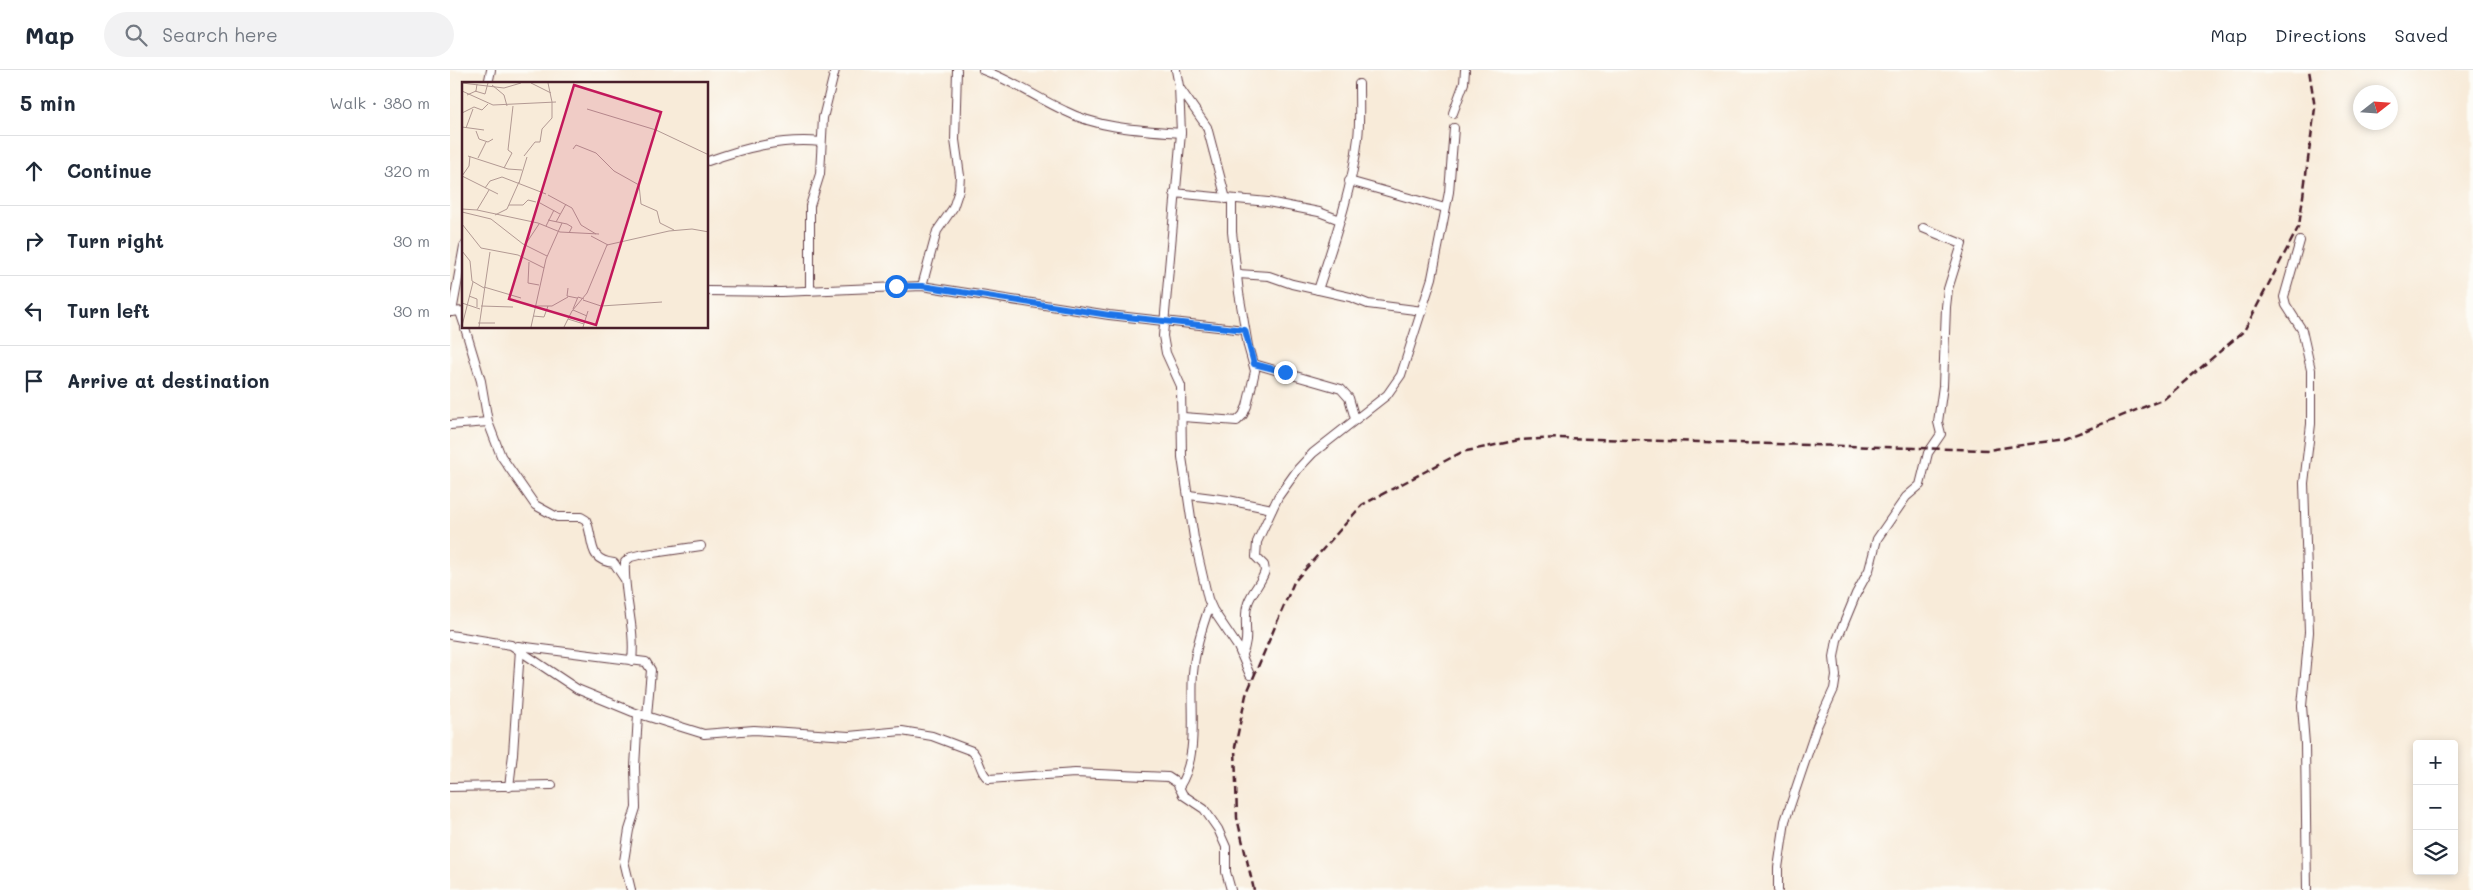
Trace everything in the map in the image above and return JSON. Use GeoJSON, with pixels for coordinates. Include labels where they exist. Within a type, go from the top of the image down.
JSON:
{"type":"FeatureCollection","features":[{"type":"Feature","properties":{"kind":"street"},"geometry":{"type":"LineString","coordinates":[[810,291],[810,206],[820,174],[824,109],[835,70]]}},
{"type":"Feature","properties":{"kind":"street"},"geometry":{"type":"LineString","coordinates":[[922,286],[937,231],[953,208],[959,190],[960,176],[955,140],[957,70]]}},
{"type":"Feature","properties":{"kind":"street"},"geometry":{"type":"LineString","coordinates":[[983,70],[1020,85],[1074,114],[1128,129],[1181,133]]}},
{"type":"Feature","properties":{"kind":"street"},"geometry":{"type":"LineString","coordinates":[[1176,70],[1179,86],[1181,133],[1163,321],[1166,353],[1181,386],[1183,417],[1182,457],[1194,538],[1210,605],[1242,654],[1250,675]]}},
{"type":"Feature","properties":{"kind":"street"},"geometry":{"type":"LineString","coordinates":[[1453,113],[1464,83],[1465,70]]}},
{"type":"Feature","properties":{"kind":"street"},"geometry":{"type":"LineString","coordinates":[[1318,290],[1338,234],[1358,137],[1359,84]]}},
{"type":"Feature","properties":{"kind":"street"},"geometry":{"type":"LineString","coordinates":[[1179,86],[1207,128],[1229,199],[1245,330],[1255,374],[1246,406],[1239,419],[1232,422],[1183,417]]}},
{"type":"Feature","properties":{"kind":"street"},"geometry":{"type":"LineString","coordinates":[[1242,654],[1246,642],[1248,603],[1265,571],[1264,565],[1256,557],[1257,542],[1278,497],[1304,461],[1387,394],[1401,375],[1432,278],[1449,192],[1454,128]]}},
{"type":"Feature","properties":{"kind":"street"},"geometry":{"type":"LineString","coordinates":[[709,161],[775,142],[799,140],[821,142]]}},
{"type":"Feature","properties":{"kind":"street"},"geometry":{"type":"LineString","coordinates":[[1349,181],[1445,208]]}},
{"type":"Feature","properties":{"kind":"street"},"geometry":{"type":"LineString","coordinates":[[1345,197],[1365,185]]}},
{"type":"Feature","properties":{"kind":"street"},"geometry":{"type":"LineString","coordinates":[[1174,193],[1268,202],[1319,212],[1340,220]]}},
{"type":"Feature","properties":{"kind":"street"},"geometry":{"type":"LineString","coordinates":[[1778,890],[1779,859],[1784,821],[1817,726],[1834,689],[1836,676],[1834,657],[1839,634],[1856,594],[1869,570],[1877,539],[1906,497],[1920,485],[1928,453],[1941,434],[1938,422],[1943,386],[1946,307],[1948,289],[1962,244],[1923,228]]}},
{"type":"Feature","properties":{"kind":"street"},"geometry":{"type":"LineString","coordinates":[[2300,241],[2284,297],[2286,305],[2302,330],[2311,370],[2312,416],[2304,483],[2309,632],[2302,706],[2305,744],[2307,890]]}},
{"type":"Feature","properties":{"kind":"street"},"geometry":{"type":"LineString","coordinates":[[456,312],[462,262]]}},
{"type":"Feature","properties":{"kind":"street"},"geometry":{"type":"LineString","coordinates":[[1238,274],[1270,276],[1318,290],[1350,296],[1368,304],[1423,311]]}},
{"type":"Feature","properties":{"kind":"street"},"geometry":{"type":"LineString","coordinates":[[709,291],[810,291],[922,286],[1163,321],[1245,330]]}},
{"type":"Feature","properties":{"kind":"street"},"geometry":{"type":"LineString","coordinates":[[465,329],[481,381],[488,422],[501,456],[534,505],[557,517],[581,517],[586,520],[596,556],[601,561],[614,563],[624,578]]}},
{"type":"Feature","properties":{"kind":"street"},"geometry":{"type":"LineString","coordinates":[[1254,364],[1341,389],[1349,398],[1355,419]]}},
{"type":"Feature","properties":{"kind":"street"},"geometry":{"type":"LineString","coordinates":[[450,425],[488,422]]}},
{"type":"Feature","properties":{"kind":"street"},"geometry":{"type":"LineString","coordinates":[[1189,495],[1228,500],[1272,509]]}},
{"type":"Feature","properties":{"kind":"street"},"geometry":{"type":"LineString","coordinates":[[632,661],[633,630],[624,578],[625,562],[631,557],[701,546]]}},
{"type":"Feature","properties":{"kind":"street"},"geometry":{"type":"LineString","coordinates":[[1179,787],[1185,777],[1192,740],[1192,692],[1195,657],[1210,605]]}},
{"type":"Feature","properties":{"kind":"street"},"geometry":{"type":"LineString","coordinates":[[450,635],[511,645],[646,662],[651,670],[647,716]]}},
{"type":"Feature","properties":{"kind":"street"},"geometry":{"type":"LineString","coordinates":[[511,645],[578,688],[638,714],[704,734],[717,735],[754,730],[849,736],[892,730],[914,732],[972,750],[987,778],[1075,773],[1155,775],[1173,779],[1183,795],[1204,809],[1222,835],[1226,847],[1226,872],[1231,890]]}},
{"type":"Feature","properties":{"kind":"street"},"geometry":{"type":"LineString","coordinates":[[509,787],[520,649]]}},
{"type":"Feature","properties":{"kind":"street"},"geometry":{"type":"LineString","coordinates":[[631,890],[624,861],[636,803],[635,767],[638,714]]}},
{"type":"Feature","properties":{"kind":"street"},"geometry":{"type":"LineString","coordinates":[[450,787],[552,785]]}},
{"type":"Feature","properties":{"kind":"railway"},"geometry":{"type":"LineString","coordinates":[[1254,890],[1237,818],[1235,747],[1246,695],[1294,582],[1362,505],[1462,452],[1519,440],[1560,438],[1988,450],[2064,439],[2164,399],[2244,331],[2299,226],[2315,108],[2309,70]]}},
{"type":"Feature","properties":{"kind":"route"},"geometry":{"type":"LineString","coordinates":[[896,286],[922,286],[1109,315],[1245,330],[1254,364],[1285,372]]}}]}
